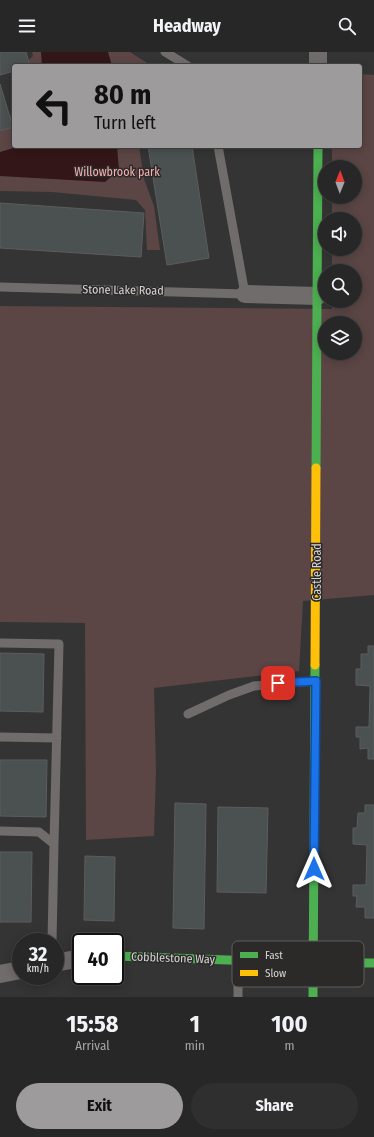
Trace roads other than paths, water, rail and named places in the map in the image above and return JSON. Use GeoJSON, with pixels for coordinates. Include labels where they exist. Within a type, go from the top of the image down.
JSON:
{"type":"FeatureCollection","features":[{"type":"Feature","properties":{"kind":"street"},"geometry":{"type":"LineString","coordinates":[[318,52],[318,64]]}},
{"type":"Feature","properties":{"kind":"street","name":"Castle Road"},"geometry":{"type":"LineString","coordinates":[[318,148],[318,264]]}},
{"type":"Feature","properties":{"kind":"street","name":"Stone Lake Road"},"geometry":{"type":"LineString","coordinates":[[245,294],[318,296]]}},
{"type":"Feature","properties":{"kind":"street","name":"Castle Road"},"geometry":{"type":"LineString","coordinates":[[314,941],[318,296]]}},
{"type":"Feature","properties":{"kind":"street","name":"Cobblestone Way"},"geometry":{"type":"LineString","coordinates":[[124,956],[232,960]]}},
{"type":"Feature","properties":{"kind":"street"},"geometry":{"type":"LineString","coordinates":[[0,974],[12,972]]}},
{"type":"Feature","properties":{"kind":"street","name":"Castle Road"},"geometry":{"type":"LineString","coordinates":[[313,987],[313,997]]}},
{"type":"Feature","properties":{"kind":"lane"},"geometry":{"type":"LineString","coordinates":[[165,52],[185,64]]}},
{"type":"Feature","properties":{"kind":"lane"},"geometry":{"type":"LineString","coordinates":[[218,148],[245,294]]}},
{"type":"Feature","properties":{"kind":"lane","name":"Stone Lake Road"},"geometry":{"type":"LineString","coordinates":[[0,287],[245,294]]}},
{"type":"Feature","properties":{"kind":"lane"},"geometry":{"type":"LineString","coordinates":[[0,643],[59,644],[52,933]]}},
{"type":"Feature","properties":{"kind":"lane"},"geometry":{"type":"LineString","coordinates":[[188,714],[229,695],[254,686],[316,681]]}},
{"type":"Feature","properties":{"kind":"lane"},"geometry":{"type":"LineString","coordinates":[[0,737],[57,738]]}},
{"type":"Feature","properties":{"kind":"lane"},"geometry":{"type":"LineString","coordinates":[[0,831],[39,832],[54,844]]}},
{"type":"Feature","properties":{"kind":"park label","name":"Willowbrook park"},"geometry":{"type":"Point","coordinates":[117,172]}}]}
